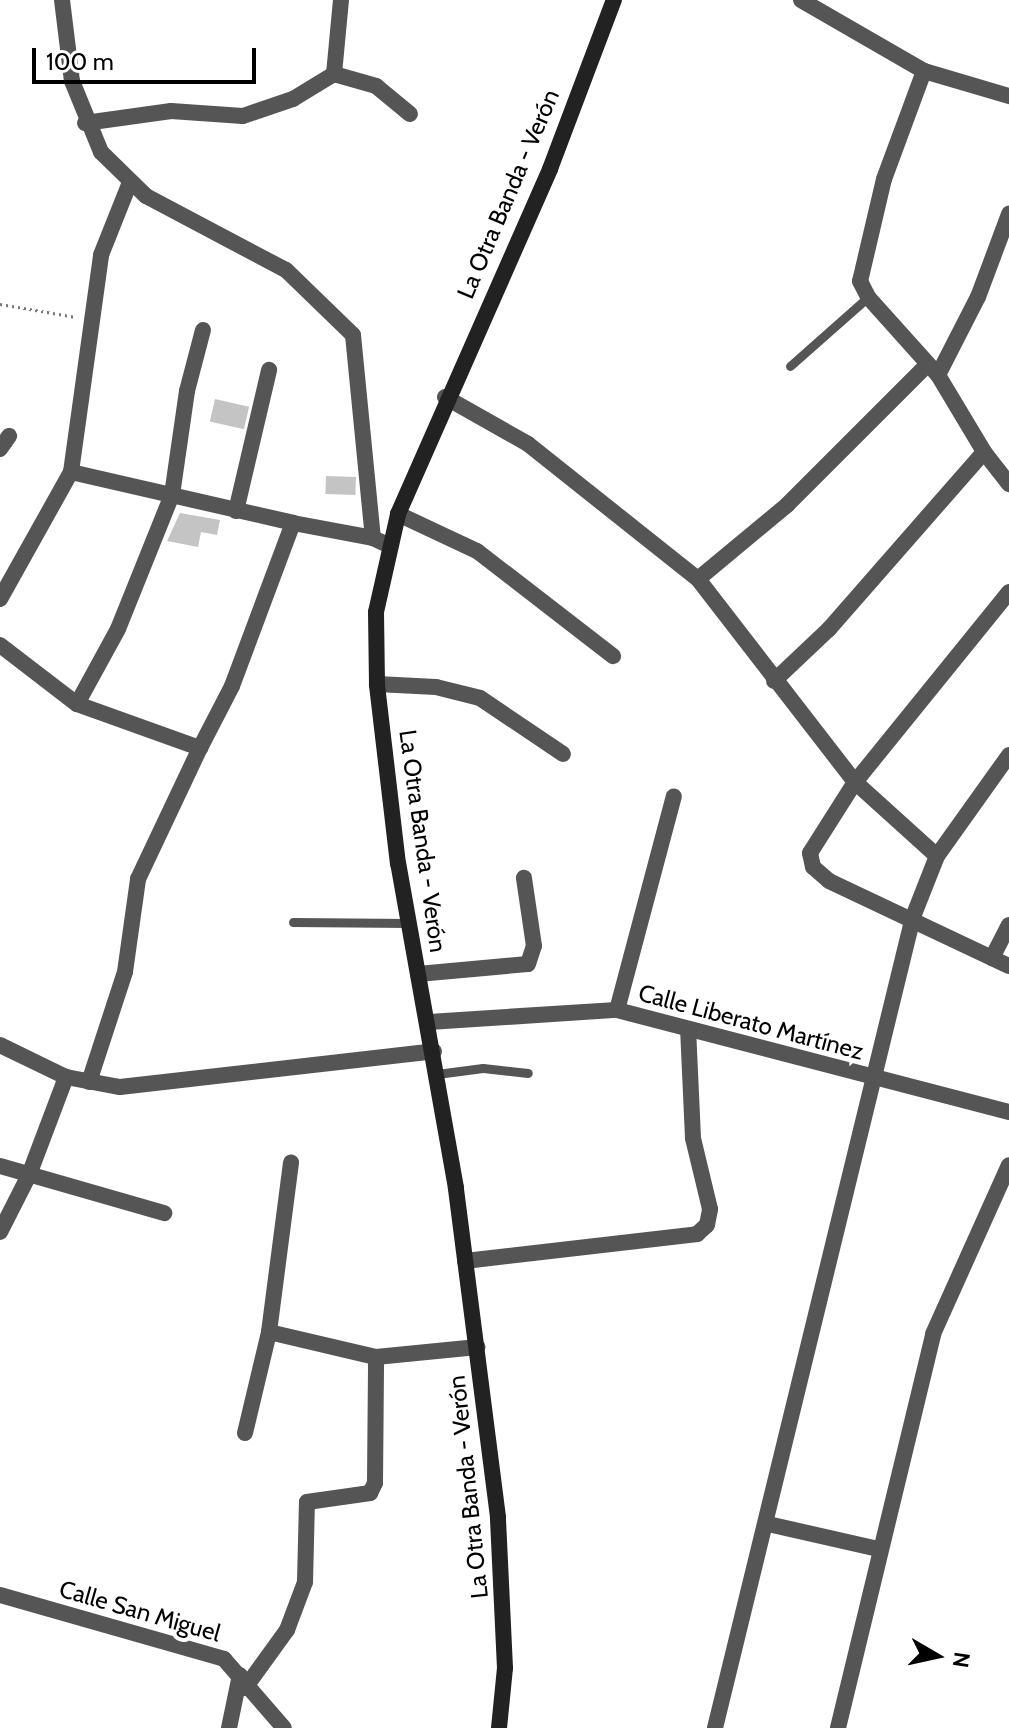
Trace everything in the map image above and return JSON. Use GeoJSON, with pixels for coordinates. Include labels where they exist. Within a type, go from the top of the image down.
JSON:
{"type":"FeatureCollection","features":[{"type":"Feature","properties":{"kind":"main road","name":"La Otra Banda - Verón"},"geometry":{"type":"LineString","coordinates":[[499,1728],[505,1622],[478,1347],[434,1051],[409,923],[377,684],[376,612],[381,542],[398,514],[445,397],[550,169],[614,0]]}},
{"type":"Feature","properties":{"kind":"street"},"geometry":{"type":"LineString","coordinates":[[62,0],[72,81],[85,123],[101,152],[130,182],[170,210],[286,270],[353,335],[381,542],[71,472]]}},
{"type":"Feature","properties":{"kind":"street"},"geometry":{"type":"LineString","coordinates":[[334,74],[341,0]]}},
{"type":"Feature","properties":{"kind":"street"},"geometry":{"type":"LineString","coordinates":[[801,0],[924,71],[1009,96]]}},
{"type":"Feature","properties":{"kind":"street"},"geometry":{"type":"LineString","coordinates":[[924,71],[884,179],[860,281],[868,297],[933,370],[984,452],[1009,484]]}},
{"type":"Feature","properties":{"kind":"street"},"geometry":{"type":"LineString","coordinates":[[85,123],[171,111],[243,116],[293,99],[334,74],[376,86],[410,114]]}},
{"type":"Feature","properties":{"kind":"street"},"geometry":{"type":"LineString","coordinates":[[0,599],[71,472],[101,255],[130,182]]}},
{"type":"Feature","properties":{"kind":"street"},"geometry":{"type":"LineString","coordinates":[[698,579],[787,505],[933,370],[978,297],[1009,214]]}},
{"type":"Feature","properties":{"kind":"street"},"geometry":{"type":"LineString","coordinates":[[77,704],[118,629],[172,495],[187,391],[203,330]]}},
{"type":"Feature","properties":{"kind":"street"},"geometry":{"type":"LineString","coordinates":[[236,511],[269,370]]}},
{"type":"Feature","properties":{"kind":"street"},"geometry":{"type":"LineString","coordinates":[[445,397],[528,444],[698,579],[855,782],[937,856]]}},
{"type":"Feature","properties":{"kind":"street"},"geometry":{"type":"LineString","coordinates":[[774,681],[829,629],[984,452]]}},
{"type":"Feature","properties":{"kind":"street"},"geometry":{"type":"LineString","coordinates":[[398,514],[509,572],[613,656]]}},
{"type":"Feature","properties":{"kind":"street"},"geometry":{"type":"LineString","coordinates":[[89,1082],[125,972],[138,879],[232,686],[293,523]]}},
{"type":"Feature","properties":{"kind":"street"},"geometry":{"type":"LineString","coordinates":[[1009,592],[855,782],[810,853],[813,867],[849,891],[913,917],[1009,966]]}},
{"type":"Feature","properties":{"kind":"street"},"geometry":{"type":"LineString","coordinates":[[0,645],[77,704],[200,748]]}},
{"type":"Feature","properties":{"kind":"street"},"geometry":{"type":"LineString","coordinates":[[377,684],[436,687],[480,698],[563,754]]}},
{"type":"Feature","properties":{"kind":"street"},"geometry":{"type":"LineString","coordinates":[[715,1728],[768,1524],[913,917],[937,856],[1009,755]]}},
{"type":"Feature","properties":{"kind":"street"},"geometry":{"type":"LineString","coordinates":[[617,1010],[674,796]]}},
{"type":"Feature","properties":{"kind":"street"},"geometry":{"type":"LineString","coordinates":[[418,974],[528,964],[534,946],[524,878]]}},
{"type":"Feature","properties":{"kind":"street"},"geometry":{"type":"LineString","coordinates":[[992,958],[1009,925]]}},
{"type":"Feature","properties":{"kind":"street","name":"Calle Liberato Martínez"},"geometry":{"type":"LineString","coordinates":[[429,1022],[617,1010],[875,1080],[1009,1112]]}},
{"type":"Feature","properties":{"kind":"street"},"geometry":{"type":"LineString","coordinates":[[465,1261],[697,1234],[707,1225],[710,1209],[693,1138],[688,1029]]}},
{"type":"Feature","properties":{"kind":"street"},"geometry":{"type":"LineString","coordinates":[[0,1045],[66,1077],[120,1087],[434,1051]]}},
{"type":"Feature","properties":{"kind":"street"},"geometry":{"type":"LineString","coordinates":[[0,1232],[29,1175],[66,1077]]}},
{"type":"Feature","properties":{"kind":"street"},"geometry":{"type":"LineString","coordinates":[[245,1433],[269,1332],[291,1162]]}},
{"type":"Feature","properties":{"kind":"street"},"geometry":{"type":"LineString","coordinates":[[838,1728],[878,1549],[933,1334],[1009,1165]]}},
{"type":"Feature","properties":{"kind":"street"},"geometry":{"type":"LineString","coordinates":[[0,1166],[164,1213]]}},
{"type":"Feature","properties":{"kind":"street"},"geometry":{"type":"LineString","coordinates":[[269,1332],[376,1357],[478,1347]]}},
{"type":"Feature","properties":{"kind":"street"},"geometry":{"type":"LineString","coordinates":[[229,1728],[243,1680],[287,1630],[305,1582],[307,1502],[370,1493],[375,1483],[376,1357]]}},
{"type":"Feature","properties":{"kind":"street"},"geometry":{"type":"LineString","coordinates":[[768,1524],[878,1549]]}},
{"type":"Feature","properties":{"kind":"street","name":"Calle San Miguel"},"geometry":{"type":"LineString","coordinates":[[0,1595],[224,1659],[284,1728]]}},
{"type":"Feature","properties":{"kind":"lane"},"geometry":{"type":"LineString","coordinates":[[790,366],[868,297]]}},
{"type":"Feature","properties":{"kind":"lane"},"geometry":{"type":"LineString","coordinates":[[293,922],[409,923]]}},
{"type":"Feature","properties":{"kind":"lane"},"geometry":{"type":"LineString","coordinates":[[437,1074],[483,1068],[528,1073]]}},
{"type":"Feature","properties":{"kind":"path"},"geometry":{"type":"LineString","coordinates":[[0,304],[92,319]]}},
{"type":"Feature","properties":{"kind":"building"},"geometry":{"type":"Polygon","coordinates":[[[215,399],[249,407],[244,429],[210,421],[215,399]]]}},
{"type":"Feature","properties":{"kind":"building"},"geometry":{"type":"Polygon","coordinates":[[[326,476],[356,477],[355,495],[325,494],[326,476]]]}},
{"type":"Feature","properties":{"kind":"building"},"geometry":{"type":"Polygon","coordinates":[[[180,513],[220,520],[217,535],[201,532],[198,547],[167,541],[180,513]]]}}]}
